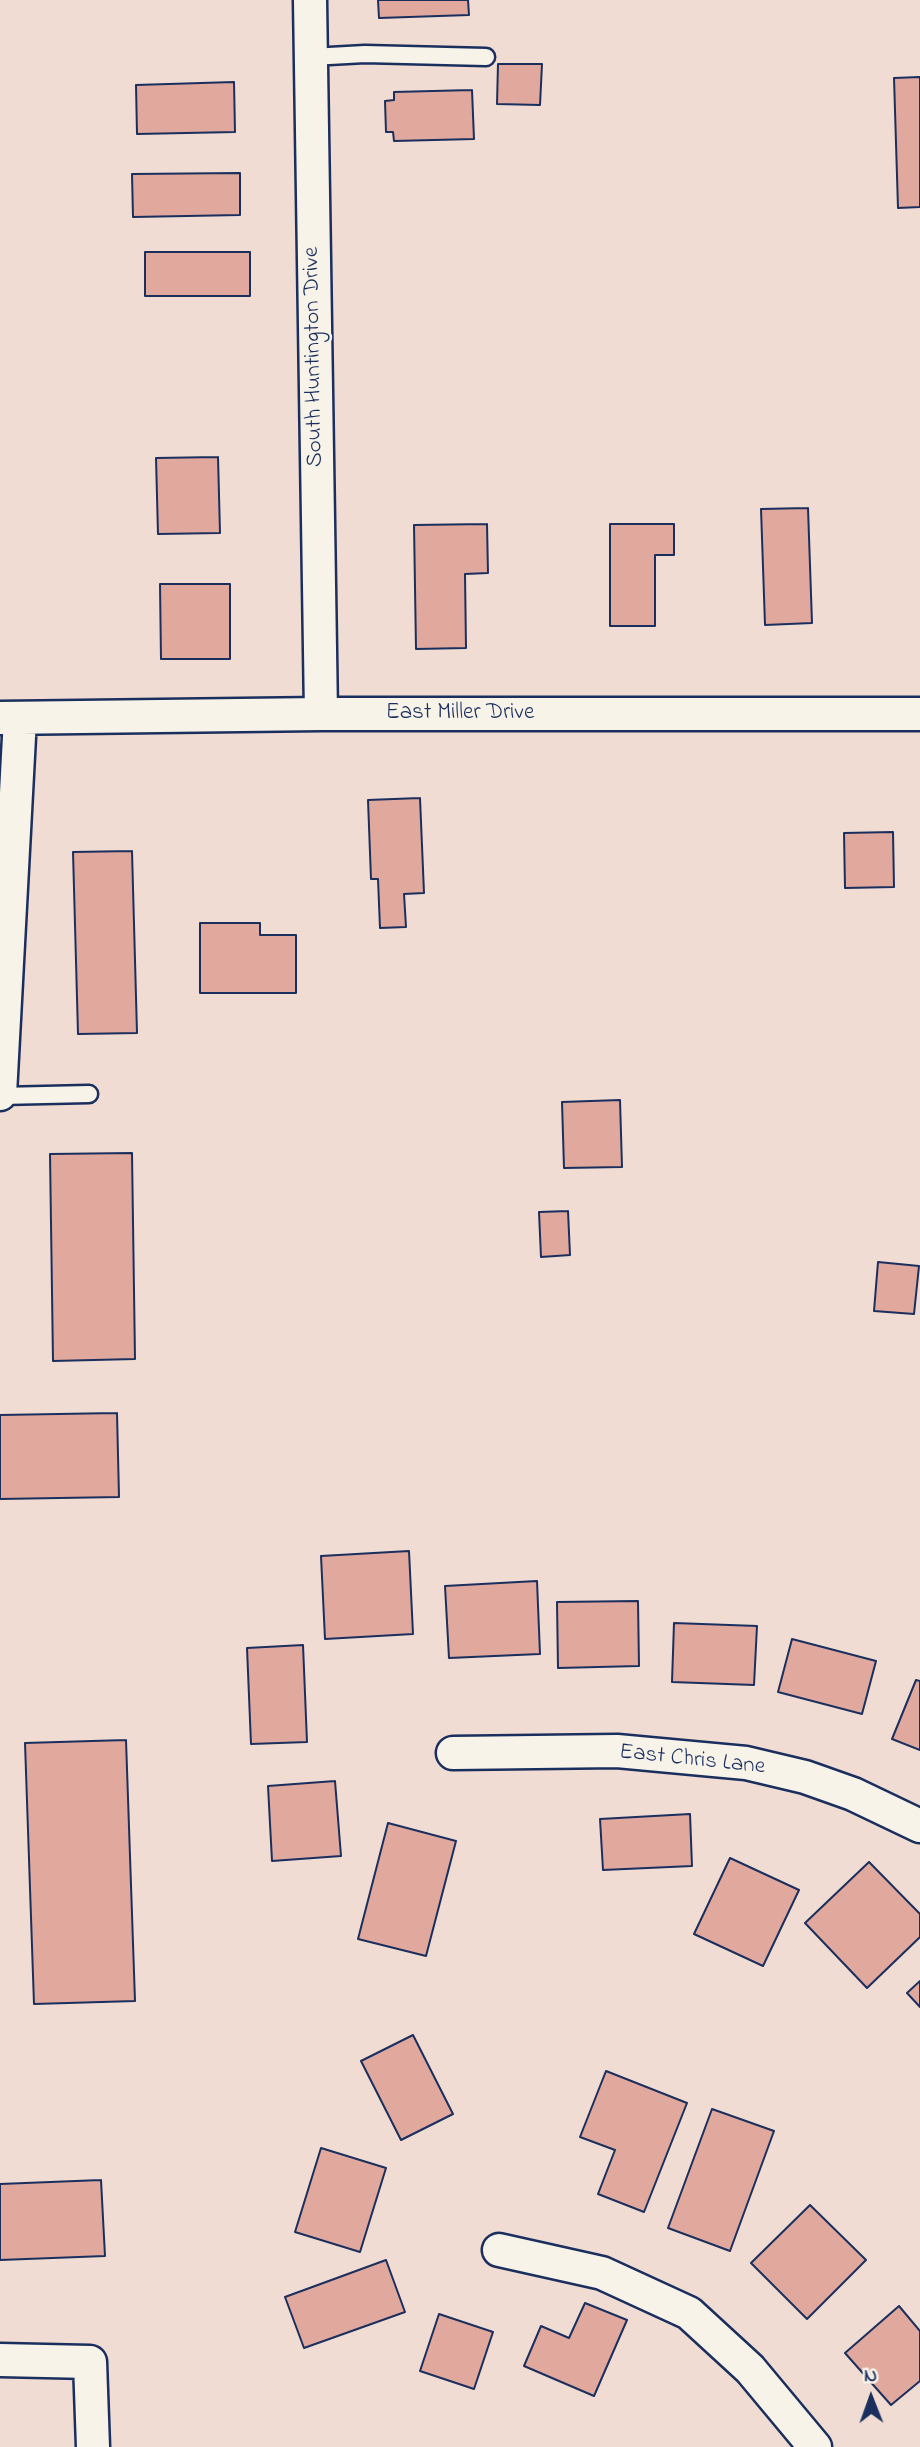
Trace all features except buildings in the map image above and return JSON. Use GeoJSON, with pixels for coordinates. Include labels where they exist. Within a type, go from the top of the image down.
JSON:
{"type":"FeatureCollection","features":[{"type":"Feature","properties":{"kind":"street","name":"South Huntington Drive"},"geometry":{"type":"LineString","coordinates":[[310,0],[321,714]]}},
{"type":"Feature","properties":{"kind":"street","name":"East Miller Drive"},"geometry":{"type":"LineString","coordinates":[[10,718],[321,714],[920,714]]}},
{"type":"Feature","properties":{"kind":"street"},"geometry":{"type":"LineString","coordinates":[[0,1095],[10,718]]}},
{"type":"Feature","properties":{"kind":"street","name":"East Chris Lane"},"geometry":{"type":"LineString","coordinates":[[453,1753],[617,1751],[746,1763],[805,1777],[853,1794],[920,1826]]}},
{"type":"Feature","properties":{"kind":"street"},"geometry":{"type":"LineString","coordinates":[[499,2249],[602,2273],[689,2313],[750,2369],[815,2447]]}},
{"type":"Feature","properties":{"kind":"street"},"geometry":{"type":"LineString","coordinates":[[0,2361],[90,2362],[93,2447]]}},
{"type":"Feature","properties":{"kind":"lane"},"geometry":{"type":"LineString","coordinates":[[311,57],[365,54],[486,57]]}},
{"type":"Feature","properties":{"kind":"lane"},"geometry":{"type":"LineString","coordinates":[[0,1095],[89,1094]]}}]}
